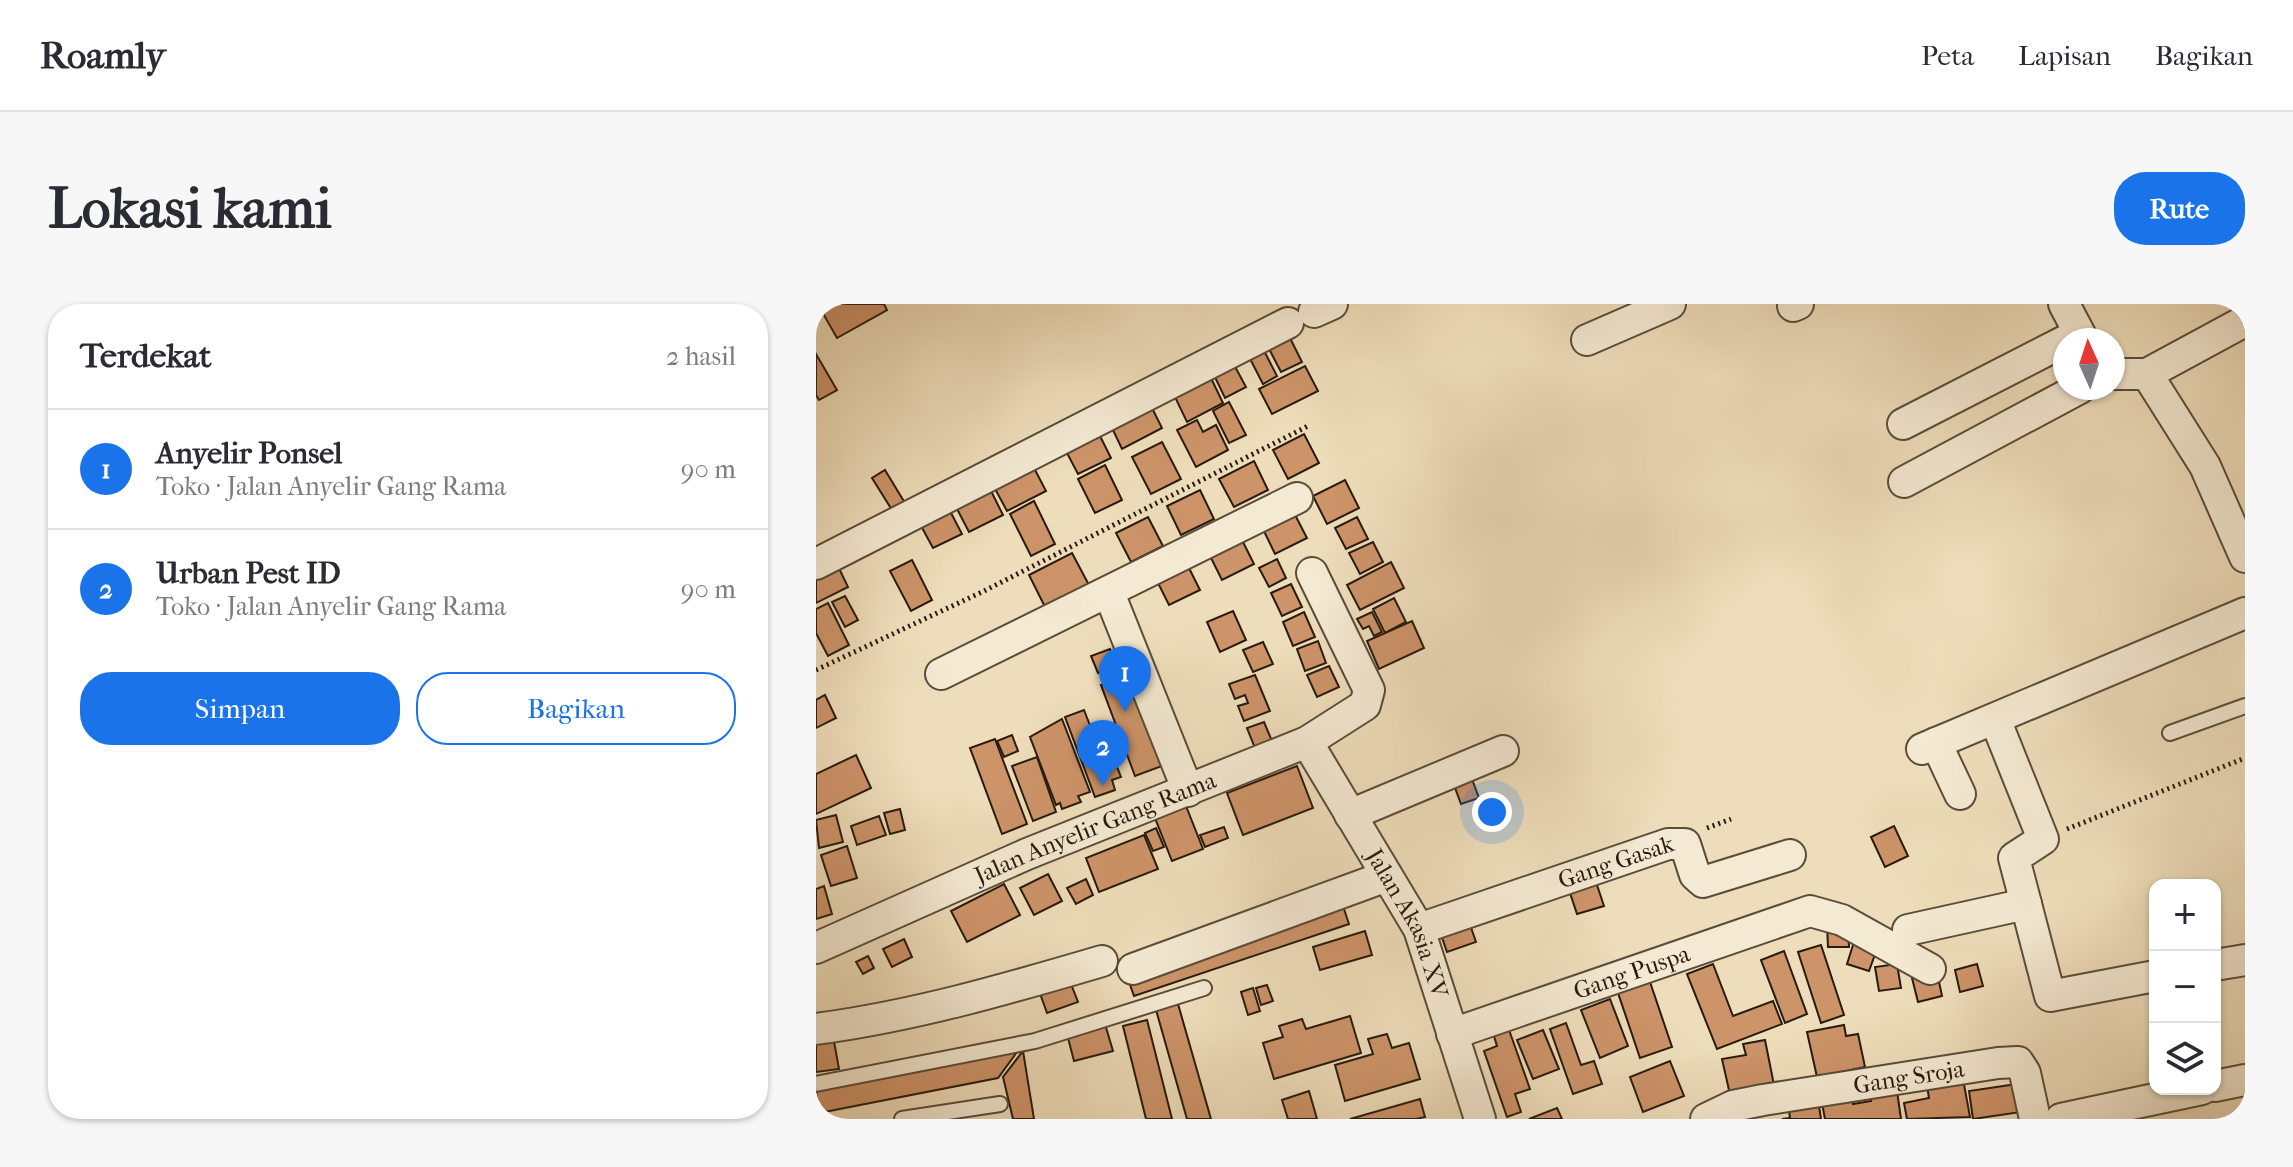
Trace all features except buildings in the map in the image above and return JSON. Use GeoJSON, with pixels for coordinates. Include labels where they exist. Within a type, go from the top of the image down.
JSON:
{"type":"FeatureCollection","features":[{"type":"Feature","properties":{"kind":"street"},"geometry":{"type":"LineString","coordinates":[[1587,340],[1670,304]]}},
{"type":"Feature","properties":{"kind":"street"},"geometry":{"type":"LineString","coordinates":[[2064,304],[2071,328]]}},
{"type":"Feature","properties":{"kind":"street"},"geometry":{"type":"LineString","coordinates":[[816,564],[1311,313]]}},
{"type":"Feature","properties":{"kind":"street"},"geometry":{"type":"LineString","coordinates":[[2125,374],[2147,374],[2245,321]]}},
{"type":"Feature","properties":{"kind":"street"},"geometry":{"type":"LineString","coordinates":[[1903,424],[2053,349]]}},
{"type":"Feature","properties":{"kind":"street"},"geometry":{"type":"LineString","coordinates":[[2147,374],[2238,519],[2245,557]]}},
{"type":"Feature","properties":{"kind":"street"},"geometry":{"type":"LineString","coordinates":[[1904,482],[2058,400]]}},
{"type":"Feature","properties":{"kind":"street"},"geometry":{"type":"LineString","coordinates":[[941,674],[1297,498]]}},
{"type":"Feature","properties":{"kind":"street","name":"Jalan Anyelir Gang Rama"},"geometry":{"type":"LineString","coordinates":[[816,948],[1027,854],[1307,742],[1365,705],[1369,690],[1312,573]]}},
{"type":"Feature","properties":{"kind":"street"},"geometry":{"type":"LineString","coordinates":[[1109,593],[1188,791]]}},
{"type":"Feature","properties":{"kind":"street"},"geometry":{"type":"LineString","coordinates":[[1960,794],[1929,746],[2245,613]]}},
{"type":"Feature","properties":{"kind":"street"},"geometry":{"type":"LineString","coordinates":[[1995,719],[2043,839],[2014,858],[2050,996],[2149,977]]}},
{"type":"Feature","properties":{"kind":"street","name":"Jalan Akasia XV"},"geometry":{"type":"LineString","coordinates":[[1307,742],[1419,929],[1480,1119]]}},
{"type":"Feature","properties":{"kind":"street"},"geometry":{"type":"LineString","coordinates":[[1350,815],[1503,751]]}},
{"type":"Feature","properties":{"kind":"street","name":"Gang Gasak"},"geometry":{"type":"LineString","coordinates":[[1419,929],[1678,842],[1685,844],[1695,875],[1703,882],[1790,855]]}},
{"type":"Feature","properties":{"kind":"street"},"geometry":{"type":"LineString","coordinates":[[1133,969],[1387,876]]}},
{"type":"Feature","properties":{"kind":"street"},"geometry":{"type":"LineString","coordinates":[[1908,930],[2026,904]]}},
{"type":"Feature","properties":{"kind":"street","name":"Gang Puspa"},"geometry":{"type":"LineString","coordinates":[[1452,1034],[1810,911],[1842,920],[1930,969]]}},
{"type":"Feature","properties":{"kind":"street"},"geometry":{"type":"LineString","coordinates":[[2221,964],[2245,960]]}},
{"type":"Feature","properties":{"kind":"street"},"geometry":{"type":"LineString","coordinates":[[816,1029],[881,1020],[992,994],[1102,961]]}},
{"type":"Feature","properties":{"kind":"street","name":"Gang Sroja"},"geometry":{"type":"LineString","coordinates":[[1706,1119],[1733,1106],[1763,1100],[2018,1062],[2025,1073],[2035,1119]]}},
{"type":"Feature","properties":{"kind":"street"},"geometry":{"type":"LineString","coordinates":[[2221,1085],[2245,1080]]}},
{"type":"Feature","properties":{"kind":"street"},"geometry":{"type":"LineString","coordinates":[[2061,1119],[2174,1095]]}},
{"type":"Feature","properties":{"kind":"lane"},"geometry":{"type":"LineString","coordinates":[[2170,733],[2245,706]]}},
{"type":"Feature","properties":{"kind":"lane"},"geometry":{"type":"LineString","coordinates":[[816,1084],[1035,1041],[1204,988]]}},
{"type":"Feature","properties":{"kind":"lane"},"geometry":{"type":"LineString","coordinates":[[902,1119],[1000,1104]]}},
{"type":"Feature","properties":{"kind":"path"},"geometry":{"type":"LineString","coordinates":[[816,670],[984,591],[1308,426]]}},
{"type":"Feature","properties":{"kind":"path"},"geometry":{"type":"LineString","coordinates":[[2043,839],[2245,758]]}},
{"type":"Feature","properties":{"kind":"place","name":"Anyelir Ponsel"},"geometry":{"type":"Point","coordinates":[1125,712]}},
{"type":"Feature","properties":{"kind":"place","name":"Urban Pest ID"},"geometry":{"type":"Point","coordinates":[1103,786]}}]}
